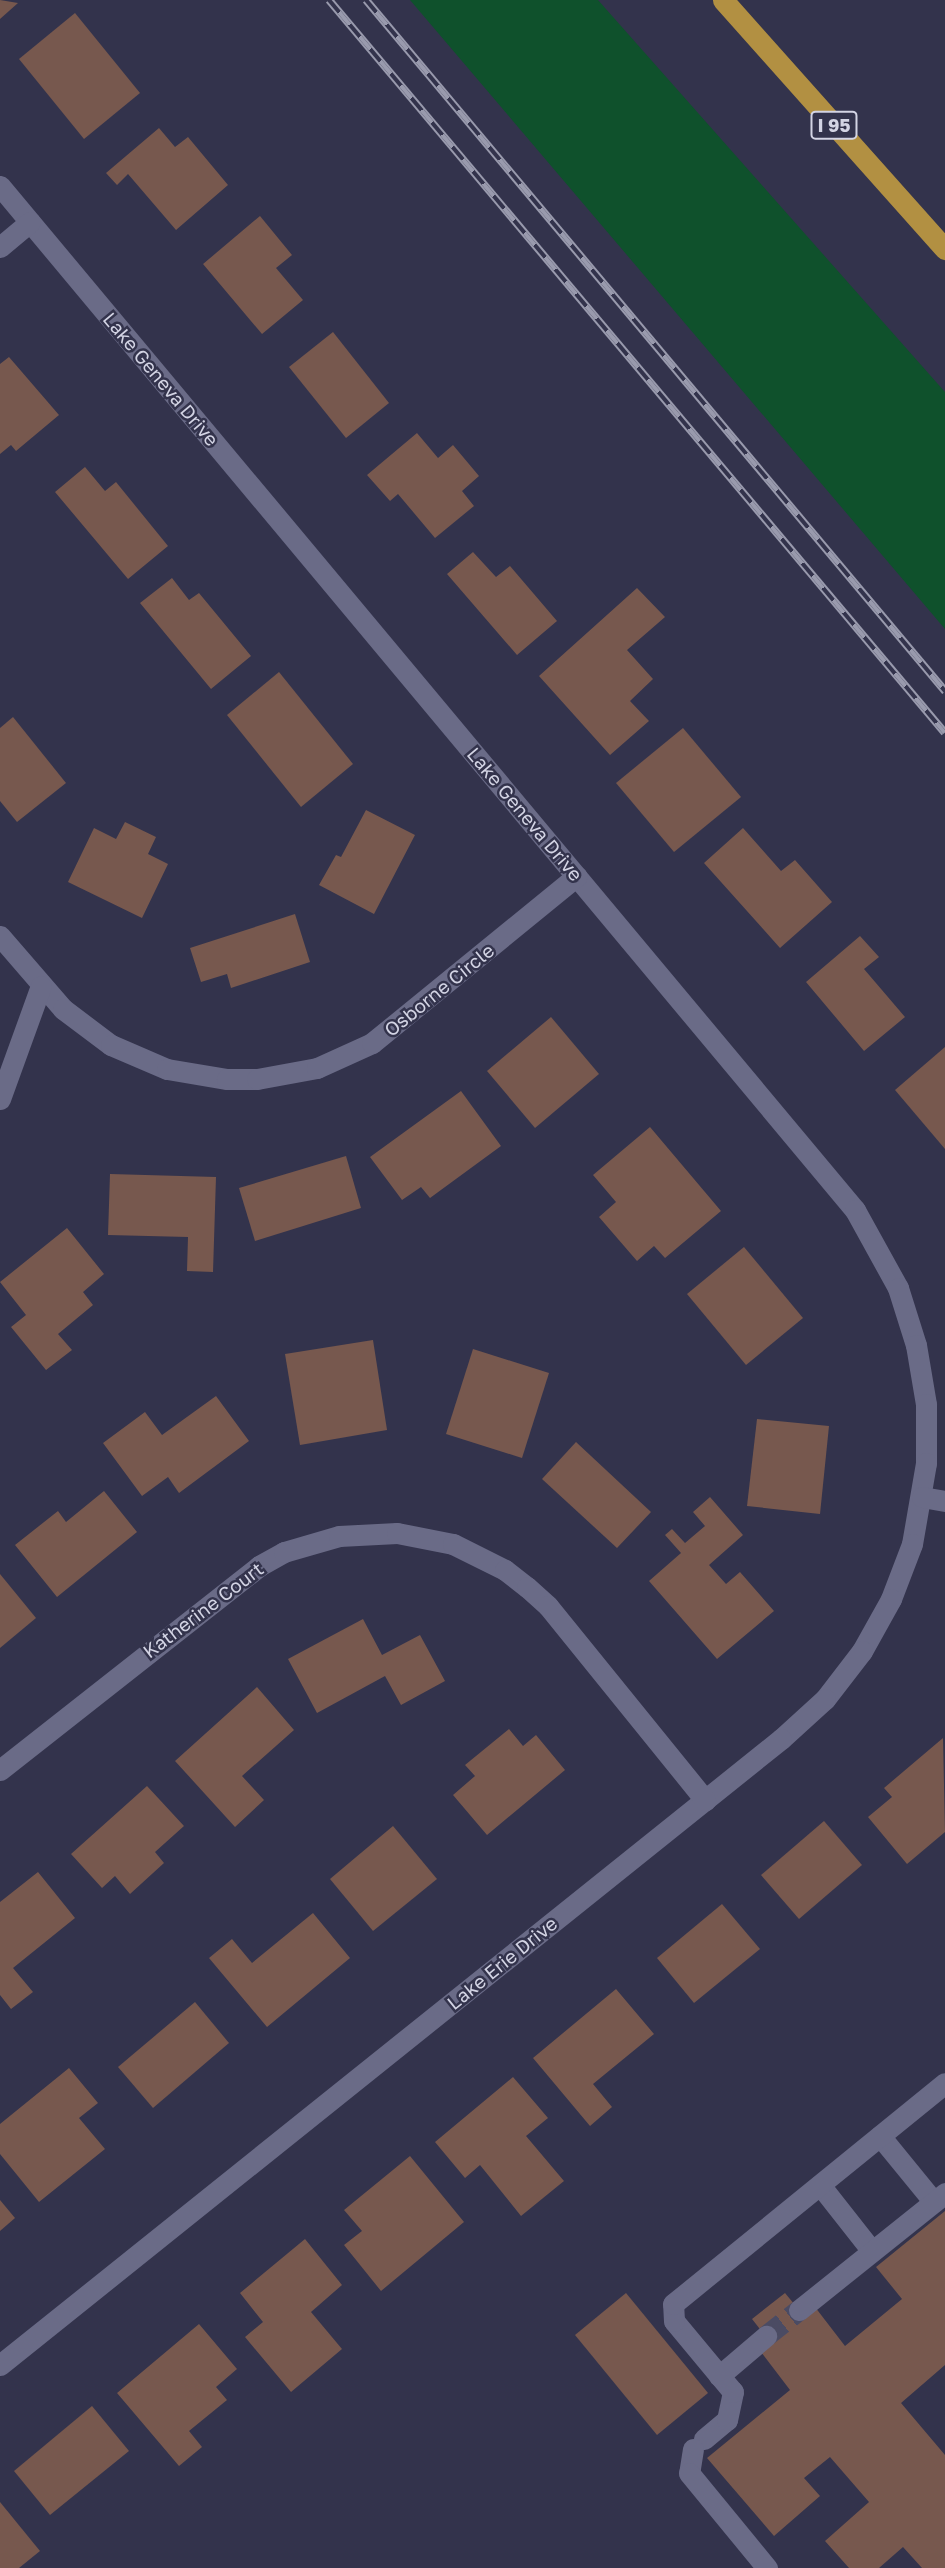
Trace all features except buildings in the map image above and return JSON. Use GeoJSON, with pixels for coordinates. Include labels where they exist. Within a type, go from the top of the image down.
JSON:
{"type":"FeatureCollection","features":[{"type":"Feature","properties":{"kind":"highway","name":"I 95"},"geometry":{"type":"LineString","coordinates":[[723,0],[945,250]]}},
{"type":"Feature","properties":{"kind":"street","name":"Lake Geneva Drive"},"geometry":{"type":"LineString","coordinates":[[0,186],[836,1186],[872,1235],[898,1288],[916,1345],[926,1404],[922,1497]]}},
{"type":"Feature","properties":{"kind":"street"},"geometry":{"type":"LineString","coordinates":[[0,247],[30,222]]}},
{"type":"Feature","properties":{"kind":"street","name":"Osborne Circle"},"geometry":{"type":"LineString","coordinates":[[0,936],[63,1009],[111,1045],[167,1069],[227,1079],[287,1075],[345,1057],[397,1027],[577,876]]}},
{"type":"Feature","properties":{"kind":"street"},"geometry":{"type":"LineString","coordinates":[[0,1099],[41,986]]}},
{"type":"Feature","properties":{"kind":"street"},"geometry":{"type":"LineString","coordinates":[[922,1497],[945,1502]]}},
{"type":"Feature","properties":{"kind":"street","name":"Lake Erie Drive"},"geometry":{"type":"LineString","coordinates":[[0,2365],[705,1800],[825,1699],[862,1651],[891,1599],[912,1544],[922,1497]]}},
{"type":"Feature","properties":{"kind":"street","name":"Katherine Court"},"geometry":{"type":"LineString","coordinates":[[0,1770],[259,1566],[330,1538],[397,1533],[453,1544],[505,1570],[527,1587],[548,1606],[705,1800]]}},
{"type":"Feature","properties":{"kind":"street"},"geometry":{"type":"LineString","coordinates":[[767,2568],[689,2473],[698,2444],[727,2420],[733,2392],[674,2321],[673,2304],[945,2083]]}},
{"type":"Feature","properties":{"kind":"street"},"geometry":{"type":"LineString","coordinates":[[799,2310],[939,2197],[880,2136]]}},
{"type":"Feature","properties":{"kind":"street"},"geometry":{"type":"LineString","coordinates":[[820,2185],[872,2251]]}},
{"type":"Feature","properties":{"kind":"street"},"geometry":{"type":"LineString","coordinates":[[719,2376],[766,2336]]}},
{"type":"Feature","properties":{"kind":"green space"},"geometry":{"type":"Polygon","coordinates":[[[410,0],[598,0],[945,392],[945,629],[410,0]]]}},
{"type":"Feature","properties":{"kind":"tunnel"},"geometry":{"type":"LineString","coordinates":[[766,2336],[799,2310]]}},
{"type":"Feature","properties":{"kind":"railway"},"geometry":{"type":"LineString","coordinates":[[329,0],[945,733]]}},
{"type":"Feature","properties":{"kind":"railway"},"geometry":{"type":"LineString","coordinates":[[366,0],[945,691]]}}]}
